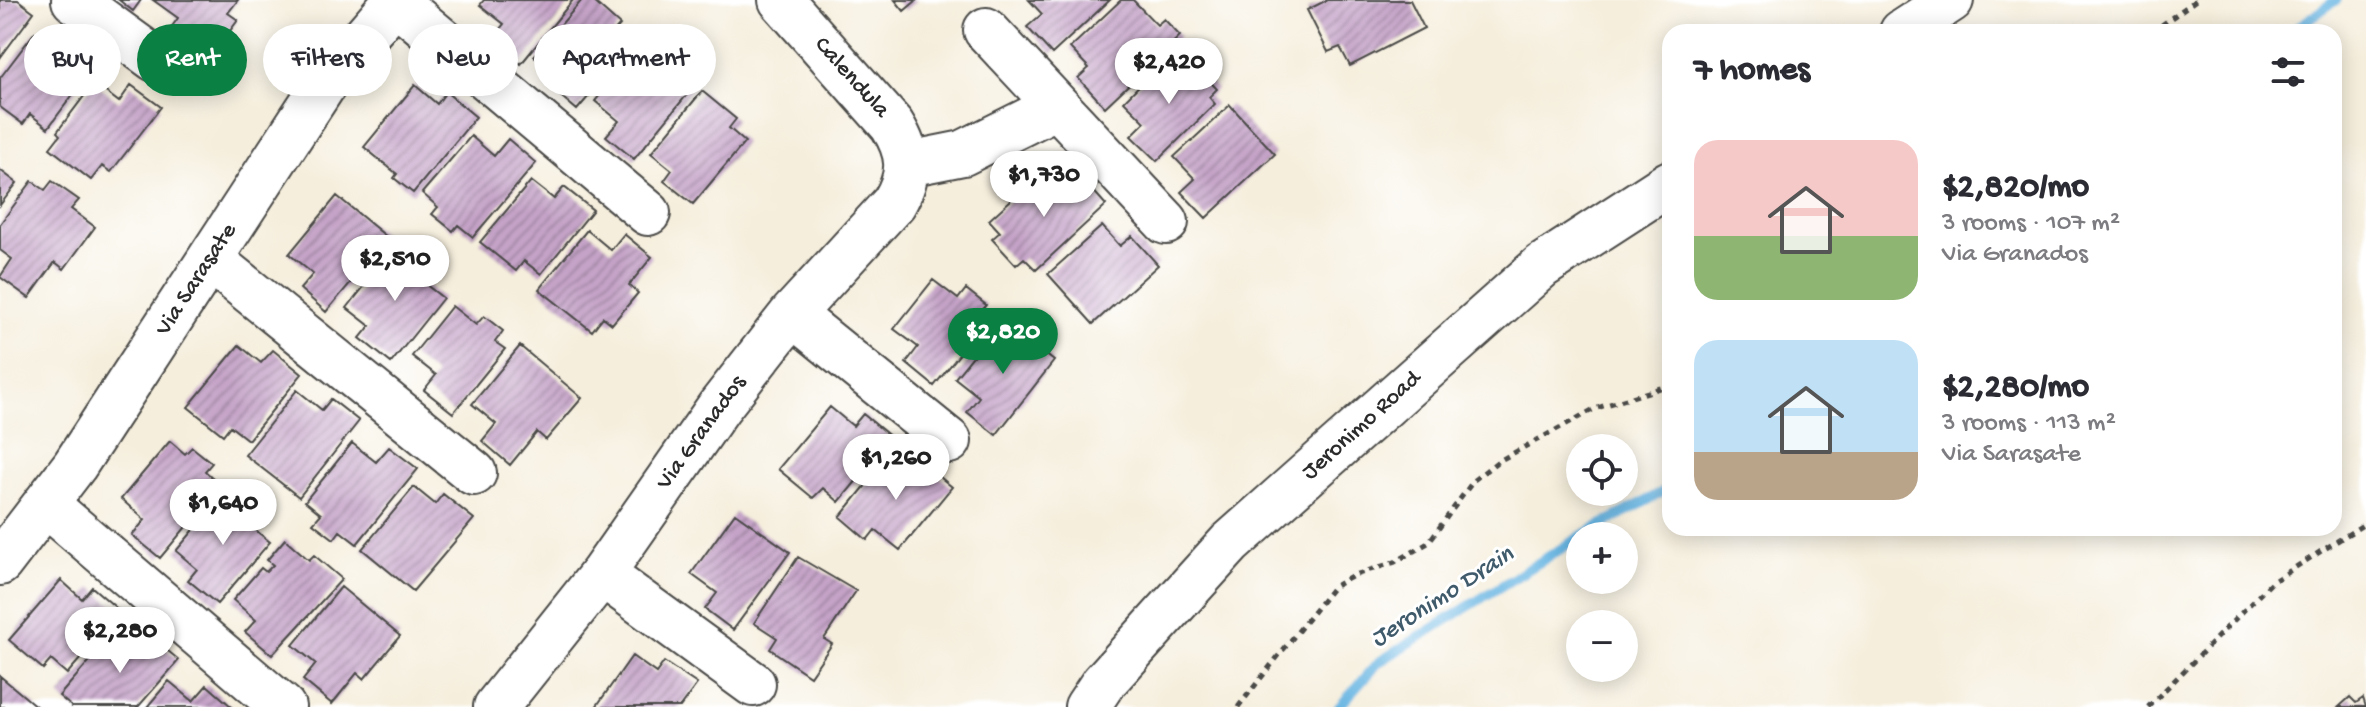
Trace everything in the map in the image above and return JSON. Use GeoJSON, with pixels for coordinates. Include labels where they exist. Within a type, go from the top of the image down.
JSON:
{"type":"FeatureCollection","features":[{"type":"Feature","properties":{"kind":"street"},"geometry":{"type":"LineString","coordinates":[[74,0],[137,46]]}},
{"type":"Feature","properties":{"kind":"street","name":"Calendula"},"geometry":{"type":"LineString","coordinates":[[781,0],[892,125],[904,143],[908,164]]}},
{"type":"Feature","properties":{"kind":"street"},"geometry":{"type":"LineString","coordinates":[[1914,24],[1951,0]]}},
{"type":"Feature","properties":{"kind":"street"},"geometry":{"type":"LineString","coordinates":[[396,1],[648,213]]}},
{"type":"Feature","properties":{"kind":"street","name":"Via Sarasate"},"geometry":{"type":"LineString","coordinates":[[0,563],[47,505],[327,80],[396,1]]}},
{"type":"Feature","properties":{"kind":"street"},"geometry":{"type":"LineString","coordinates":[[986,30],[1166,222]]}},
{"type":"Feature","properties":{"kind":"street"},"geometry":{"type":"LineString","coordinates":[[908,164],[963,153],[1057,106]]}},
{"type":"Feature","properties":{"kind":"street","name":"Via Granados"},"geometry":{"type":"LineString","coordinates":[[496,707],[602,574],[682,456],[792,314],[894,203],[906,183],[908,164]]}},
{"type":"Feature","properties":{"kind":"street","name":"Jeronimo Road"},"geometry":{"type":"LineString","coordinates":[[1087,707],[1103,683],[1241,533],[1542,266],[1662,188]]}},
{"type":"Feature","properties":{"kind":"street"},"geometry":{"type":"LineString","coordinates":[[211,260],[474,473]]}},
{"type":"Feature","properties":{"kind":"street"},"geometry":{"type":"LineString","coordinates":[[792,314],[949,441]]}},
{"type":"Feature","properties":{"kind":"street"},"geometry":{"type":"LineString","coordinates":[[47,505],[283,707]]}},
{"type":"Feature","properties":{"kind":"street"},"geometry":{"type":"LineString","coordinates":[[602,574],[753,684]]}},
{"type":"Feature","properties":{"kind":"path"},"geometry":{"type":"LineString","coordinates":[[2163,24],[2196,0]]}},
{"type":"Feature","properties":{"kind":"path"},"geometry":{"type":"LineString","coordinates":[[1238,707],[1333,587],[1355,575],[1395,562],[1428,543],[1474,480],[1497,462],[1594,409],[1662,388]]}},
{"type":"Feature","properties":{"kind":"path"},"geometry":{"type":"LineString","coordinates":[[2148,707],[2272,582],[2366,523]]}},
{"type":"Feature","properties":{"kind":"building"},"geometry":{"type":"Polygon","coordinates":[[[0,0],[18,0],[34,12],[0,58],[0,0]]]}},
{"type":"Feature","properties":{"kind":"building"},"geometry":{"type":"Polygon","coordinates":[[[119,0],[141,0],[133,11],[119,0]]]}},
{"type":"Feature","properties":{"kind":"building"},"geometry":{"type":"Polygon","coordinates":[[[153,0],[238,0],[228,13],[238,20],[235,24],[174,24],[178,18],[153,0]]]}},
{"type":"Feature","properties":{"kind":"building"},"geometry":{"type":"Polygon","coordinates":[[[484,0],[573,0],[554,24],[534,24],[534,48],[521,64],[518,62],[518,24],[504,24],[480,5],[484,0]]]}},
{"type":"Feature","properties":{"kind":"building"},"geometry":{"type":"Polygon","coordinates":[[[582,0],[592,0],[619,24],[561,24],[582,0]]]}},
{"type":"Feature","properties":{"kind":"building"},"geometry":{"type":"Polygon","coordinates":[[[895,0],[917,0],[904,11],[895,0]]]}},
{"type":"Feature","properties":{"kind":"building"},"geometry":{"type":"Polygon","coordinates":[[[1029,0],[1110,0],[1052,54],[1027,27],[1042,14],[1029,0]]]}},
{"type":"Feature","properties":{"kind":"building"},"geometry":{"type":"Polygon","coordinates":[[[1121,0],[1133,0],[1157,25],[1164,19],[1180,36],[1105,107],[1078,78],[1089,68],[1070,48],[1121,0]]]}},
{"type":"Feature","properties":{"kind":"building"},"geometry":{"type":"Polygon","coordinates":[[[1327,0],[1410,0],[1424,28],[1350,66],[1340,47],[1328,52],[1307,10],[1327,0]]]}},
{"type":"Feature","properties":{"kind":"building"},"geometry":{"type":"Polygon","coordinates":[[[24,46],[24,96],[72,96],[48,128],[30,114],[23,124],[0,107],[0,78],[24,46]]]}},
{"type":"Feature","properties":{"kind":"building"},"geometry":{"type":"Polygon","coordinates":[[[1168,56],[1191,78],[1199,70],[1217,89],[1209,97],[1215,104],[1157,161],[1131,136],[1145,122],[1124,101],[1168,56]]]}},
{"type":"Feature","properties":{"kind":"building"},"geometry":{"type":"Polygon","coordinates":[[[131,85],[137,89],[137,96],[146,96],[161,107],[111,172],[102,166],[91,180],[50,148],[60,135],[57,132],[84,96],[111,96],[119,102],[131,85]]]}},
{"type":"Feature","properties":{"kind":"building"},"geometry":{"type":"Polygon","coordinates":[[[408,94],[408,96],[428,96],[437,104],[443,96],[451,96],[476,117],[413,193],[394,178],[397,174],[364,147],[408,94]]]}},
{"type":"Feature","properties":{"kind":"building"},"geometry":{"type":"Polygon","coordinates":[[[561,96],[589,96],[577,110],[561,96]]]}},
{"type":"Feature","properties":{"kind":"building"},"geometry":{"type":"Polygon","coordinates":[[[599,96],[686,96],[634,159],[606,136],[619,121],[595,101],[599,96]]]}},
{"type":"Feature","properties":{"kind":"building"},"geometry":{"type":"Polygon","coordinates":[[[698,96],[708,96],[736,119],[729,128],[745,142],[693,204],[664,181],[672,170],[651,153],[698,96]]]}},
{"type":"Feature","properties":{"kind":"building"},"geometry":{"type":"Polygon","coordinates":[[[1230,105],[1275,154],[1206,218],[1181,192],[1195,179],[1174,157],[1230,105]]]}},
{"type":"Feature","properties":{"kind":"building"},"geometry":{"type":"Polygon","coordinates":[[[471,136],[494,156],[508,139],[536,163],[473,237],[458,225],[453,231],[432,214],[438,207],[422,193],[471,136]]]}},
{"type":"Feature","properties":{"kind":"building"},"geometry":{"type":"Polygon","coordinates":[[[1045,169],[1067,193],[1082,178],[1106,205],[1036,270],[1024,258],[1016,265],[992,239],[1000,232],[989,220],[1045,169]]]}},
{"type":"Feature","properties":{"kind":"building"},"geometry":{"type":"Polygon","coordinates":[[[0,170],[17,183],[0,205],[0,170]]]}},
{"type":"Feature","properties":{"kind":"building"},"geometry":{"type":"Polygon","coordinates":[[[32,181],[45,190],[52,181],[79,200],[71,209],[95,227],[64,269],[55,262],[29,298],[0,277],[12,259],[0,250],[0,224],[32,181]]]}},
{"type":"Feature","properties":{"kind":"building"},"geometry":{"type":"Polygon","coordinates":[[[531,181],[554,199],[564,187],[593,210],[541,274],[524,261],[516,271],[480,242],[531,181]]]}},
{"type":"Feature","properties":{"kind":"building"},"geometry":{"type":"Polygon","coordinates":[[[337,196],[388,238],[326,312],[300,289],[313,274],[289,254],[337,196]]]}},
{"type":"Feature","properties":{"kind":"building"},"geometry":{"type":"Polygon","coordinates":[[[1102,226],[1120,246],[1132,236],[1158,265],[1093,324],[1048,274],[1102,226]]]}},
{"type":"Feature","properties":{"kind":"building"},"geometry":{"type":"Polygon","coordinates":[[[587,230],[611,250],[624,234],[652,257],[629,285],[638,293],[612,324],[603,317],[592,331],[539,289],[587,230]]]}},
{"type":"Feature","properties":{"kind":"building"},"geometry":{"type":"Polygon","coordinates":[[[397,245],[433,274],[425,284],[443,298],[391,363],[360,338],[370,326],[347,308],[397,245]]]}},
{"type":"Feature","properties":{"kind":"building"},"geometry":{"type":"Polygon","coordinates":[[[933,280],[958,299],[966,289],[986,305],[978,315],[986,321],[934,386],[906,363],[918,347],[894,329],[933,280]]]}},
{"type":"Feature","properties":{"kind":"building"},"geometry":{"type":"Polygon","coordinates":[[[452,306],[476,325],[484,316],[503,331],[495,342],[505,349],[453,413],[424,390],[436,375],[412,356],[452,306]]]}},
{"type":"Feature","properties":{"kind":"building"},"geometry":{"type":"Polygon","coordinates":[[[1002,320],[1054,361],[996,435],[967,412],[979,397],[955,378],[1002,320]]]}},
{"type":"Feature","properties":{"kind":"building"},"geometry":{"type":"Polygon","coordinates":[[[239,345],[261,363],[273,350],[302,374],[248,440],[230,426],[223,435],[188,407],[239,345]]]}},
{"type":"Feature","properties":{"kind":"building"},"geometry":{"type":"Polygon","coordinates":[[[520,346],[582,398],[546,440],[537,432],[510,465],[482,441],[496,424],[472,404],[520,346]]]}},
{"type":"Feature","properties":{"kind":"building"},"geometry":{"type":"Polygon","coordinates":[[[297,390],[322,410],[331,399],[359,421],[299,497],[245,455],[297,390]]]}},
{"type":"Feature","properties":{"kind":"building"},"geometry":{"type":"Polygon","coordinates":[[[830,407],[853,426],[863,414],[892,438],[839,502],[823,488],[813,498],[778,469],[830,407]]]}},
{"type":"Feature","properties":{"kind":"building"},"geometry":{"type":"Polygon","coordinates":[[[170,441],[185,454],[192,447],[212,463],[205,471],[221,485],[160,558],[132,535],[145,520],[121,499],[170,441]]]}},
{"type":"Feature","properties":{"kind":"building"},"geometry":{"type":"Polygon","coordinates":[[[352,443],[376,462],[389,447],[418,469],[357,544],[340,531],[334,539],[313,523],[321,514],[305,501],[352,443]]]}},
{"type":"Feature","properties":{"kind":"building"},"geometry":{"type":"Polygon","coordinates":[[[890,456],[914,475],[924,464],[952,487],[900,550],[875,530],[867,540],[840,517],[890,456]]]}},
{"type":"Feature","properties":{"kind":"building"},"geometry":{"type":"Polygon","coordinates":[[[414,487],[435,504],[443,494],[474,519],[413,591],[362,549],[414,487]]]}},
{"type":"Feature","properties":{"kind":"building"},"geometry":{"type":"Polygon","coordinates":[[[228,490],[262,519],[254,529],[270,542],[217,604],[188,580],[197,569],[176,551],[228,490]]]}},
{"type":"Feature","properties":{"kind":"building"},"geometry":{"type":"Polygon","coordinates":[[[735,513],[790,552],[733,630],[705,609],[717,593],[691,574],[735,513]]]}},
{"type":"Feature","properties":{"kind":"building"},"geometry":{"type":"Polygon","coordinates":[[[285,539],[309,560],[314,555],[342,579],[272,655],[245,632],[256,620],[233,600],[261,568],[266,572],[273,565],[267,560],[285,539]]]}},
{"type":"Feature","properties":{"kind":"building"},"geometry":{"type":"Polygon","coordinates":[[[798,557],[856,591],[824,639],[832,644],[810,676],[770,649],[777,638],[754,623],[798,557]]]}},
{"type":"Feature","properties":{"kind":"building"},"geometry":{"type":"Polygon","coordinates":[[[61,580],[82,599],[92,587],[121,612],[67,674],[51,660],[43,669],[9,640],[61,580]]]}},
{"type":"Feature","properties":{"kind":"building"},"geometry":{"type":"Polygon","coordinates":[[[341,587],[400,636],[364,679],[357,673],[332,704],[303,680],[316,664],[293,645],[341,587]]]}},
{"type":"Feature","properties":{"kind":"building"},"geometry":{"type":"Polygon","coordinates":[[[115,632],[139,652],[151,637],[179,660],[138,707],[72,707],[59,696],[115,632]]]}},
{"type":"Feature","properties":{"kind":"building"},"geometry":{"type":"Polygon","coordinates":[[[632,656],[656,673],[664,662],[697,684],[680,707],[596,707],[632,656]]]}},
{"type":"Feature","properties":{"kind":"building"},"geometry":{"type":"Polygon","coordinates":[[[0,676],[37,707],[0,707],[0,676]]]}},
{"type":"Feature","properties":{"kind":"building"},"geometry":{"type":"Polygon","coordinates":[[[169,681],[193,701],[207,685],[232,707],[147,707],[169,681]]]}},
{"type":"Feature","properties":{"kind":"building"},"geometry":{"type":"Polygon","coordinates":[[[2350,697],[2356,703],[2363,698],[2366,707],[2339,707],[2350,697]]]}},
{"type":"Feature","properties":{"kind":"waterway","name":"Jeronimo Drain"},"geometry":{"type":"LineString","coordinates":[[2302,24],[2336,0]]}},
{"type":"Feature","properties":{"kind":"waterway","name":"Jeronimo Drain"},"geometry":{"type":"LineString","coordinates":[[1607,522],[1662,492]]}},
{"type":"Feature","properties":{"kind":"waterway","name":"Jeronimo Drain"},"geometry":{"type":"LineString","coordinates":[[1339,707],[1379,662],[1566,546]]}}]}
